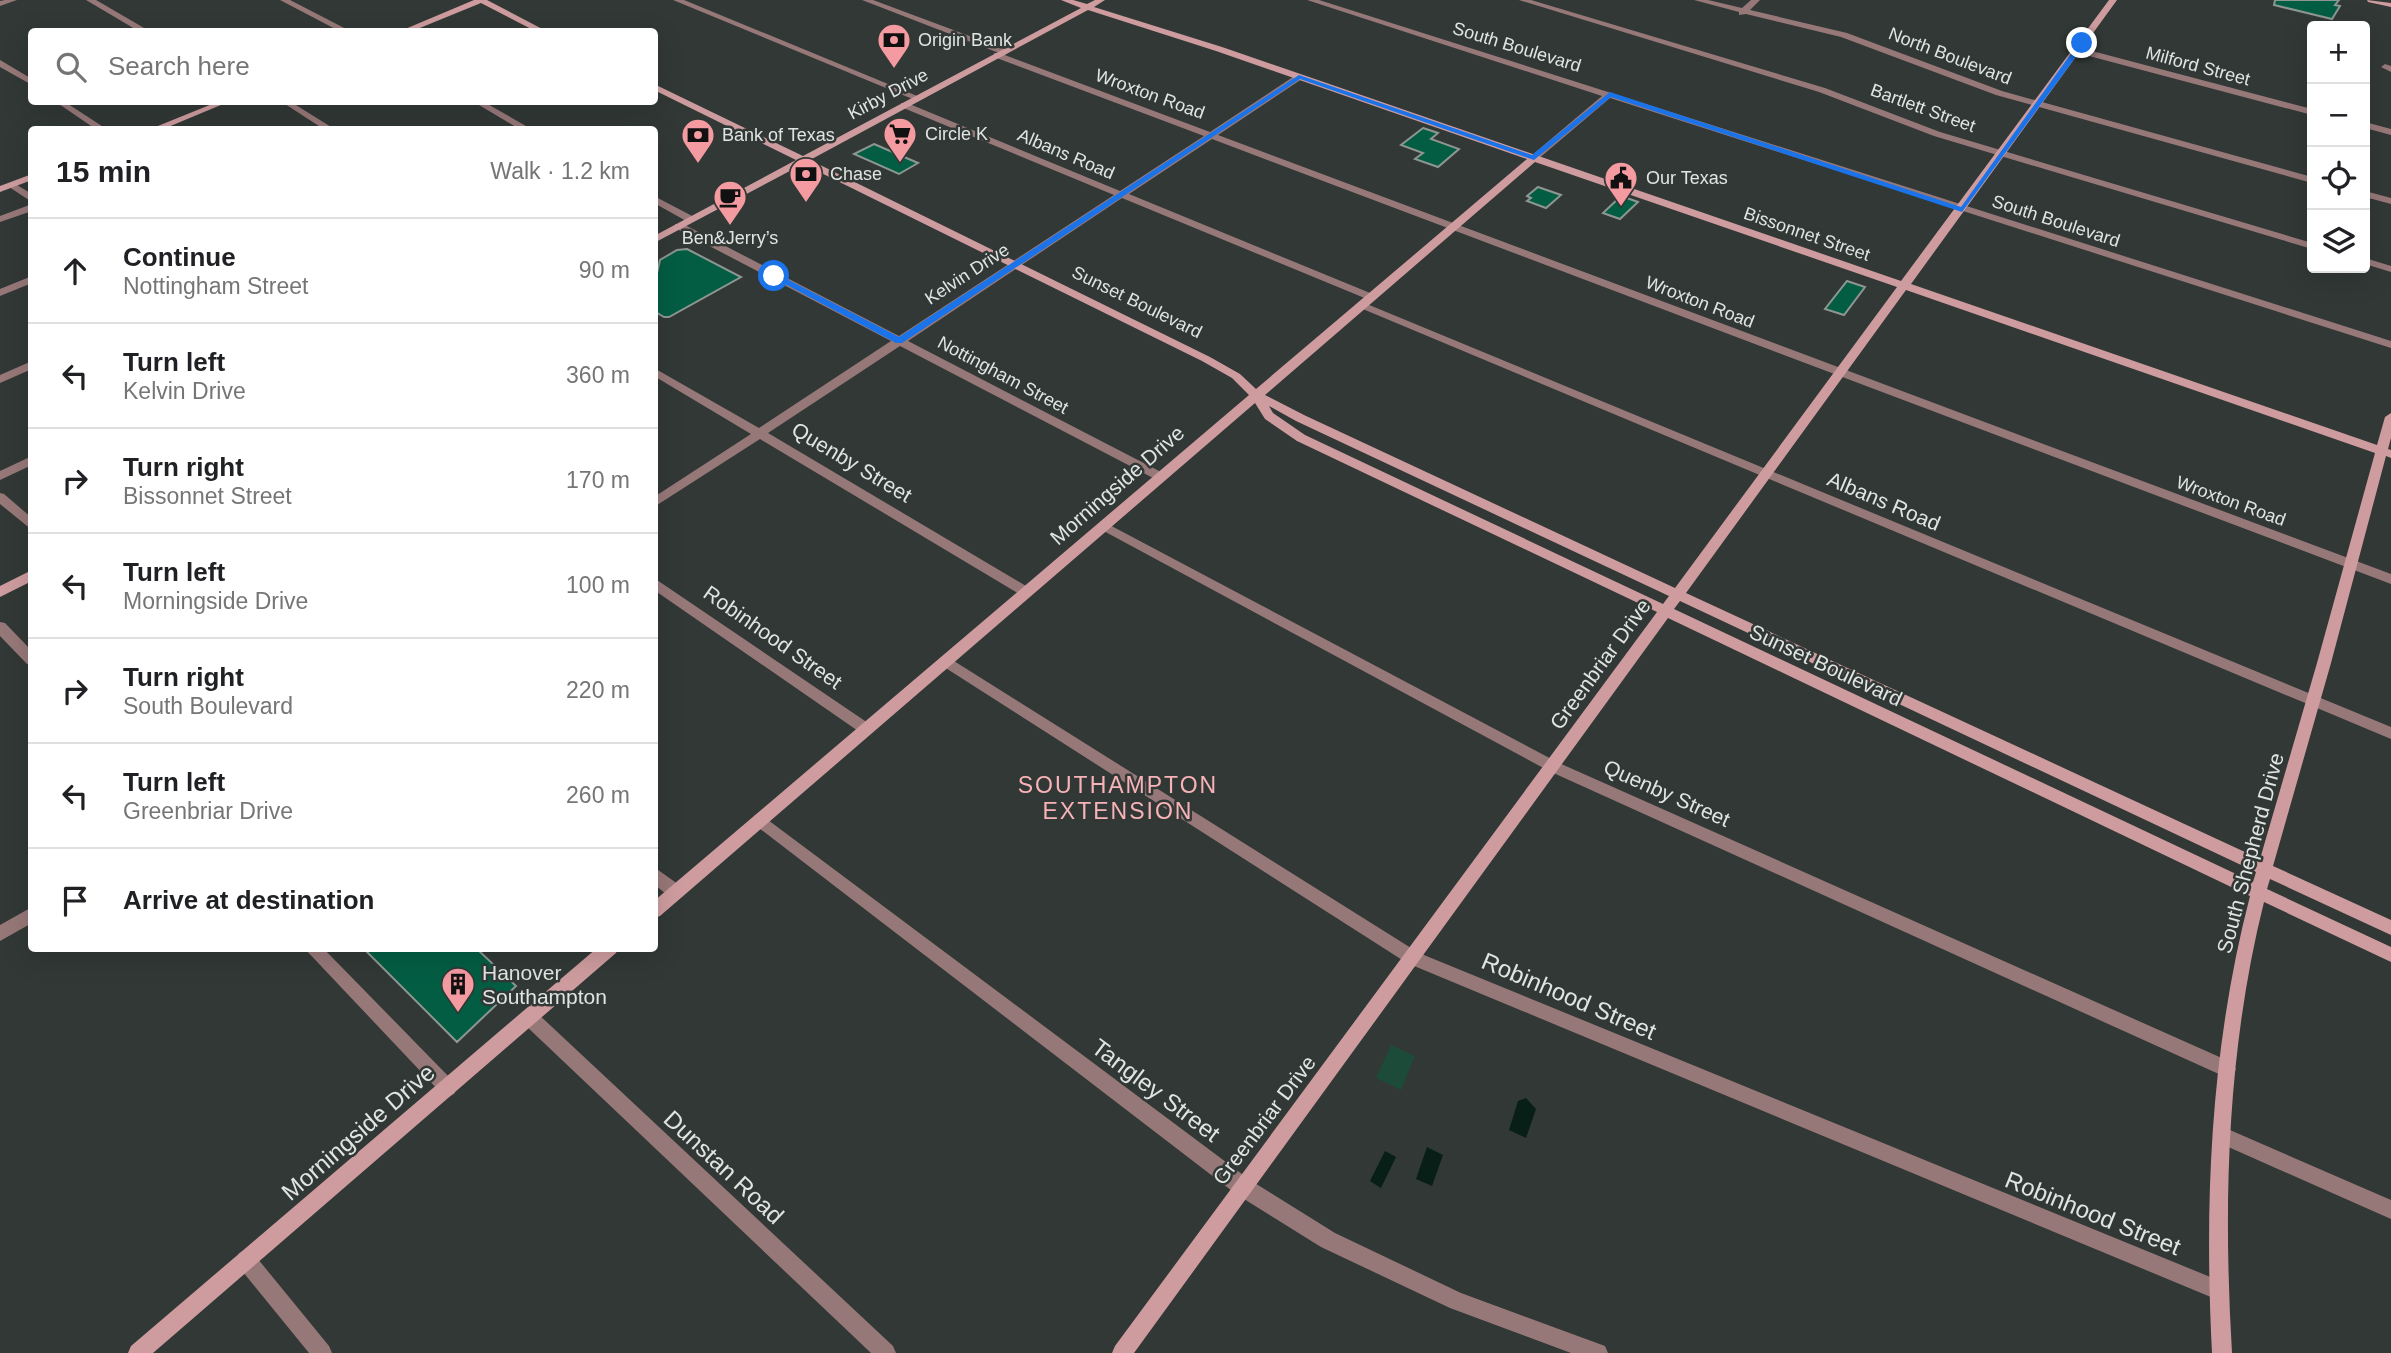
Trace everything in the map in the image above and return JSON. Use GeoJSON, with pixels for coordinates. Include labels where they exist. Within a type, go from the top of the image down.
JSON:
{"type":"FeatureCollection","features":[{"type":"Feature","properties":{"kind":"main road"},"geometry":{"type":"LineString","coordinates":[[412,28],[481,0],[536,28]]}},
{"type":"Feature","properties":{"kind":"main road","name":"Bissonnet Street"},"geometry":{"type":"LineString","coordinates":[[1065,0],[1093,3],[1206,42],[1212,47],[2386,452]]}},
{"type":"Feature","properties":{"kind":"main road","name":"Greenbriar Drive"},"geometry":{"type":"LineString","coordinates":[[1122,1353],[1554,767],[1765,472],[2040,104],[2113,0]]}},
{"type":"Feature","properties":{"kind":"main road"},"geometry":{"type":"LineString","coordinates":[[2371,0],[2391,5]]}},
{"type":"Feature","properties":{"kind":"main road","name":"Kirby Drive"},"geometry":{"type":"LineString","coordinates":[[658,238],[1093,3]]}},
{"type":"Feature","properties":{"kind":"main road","name":"Sunset Boulevard"},"geometry":{"type":"LineString","coordinates":[[658,88],[1206,359],[1236,376],[1256,395],[1269,416],[1301,438],[1665,613],[2391,955]]}},
{"type":"Feature","properties":{"kind":"main road"},"geometry":{"type":"LineString","coordinates":[[162,126],[216,105]]}},
{"type":"Feature","properties":{"kind":"main road","name":"Morningside Drive"},"geometry":{"type":"LineString","coordinates":[[658,908],[1534,158]]}},
{"type":"Feature","properties":{"kind":"main road"},"geometry":{"type":"LineString","coordinates":[[0,189],[28,179]]}},
{"type":"Feature","properties":{"kind":"main road","name":"Sunset Boulevard"},"geometry":{"type":"LineString","coordinates":[[1256,395],[1675,595],[2391,928]]}},
{"type":"Feature","properties":{"kind":"main road","name":"South Shepherd Drive"},"geometry":{"type":"LineString","coordinates":[[2222,1353],[2218,1290],[2218,1210],[2227,1069],[2238,986],[2263,868],[2386,452],[2391,417]]}},
{"type":"Feature","properties":{"kind":"main road"},"geometry":{"type":"LineString","coordinates":[[0,592],[28,577]]}},
{"type":"Feature","properties":{"kind":"main road","name":"Morningside Drive"},"geometry":{"type":"LineString","coordinates":[[138,1353],[605,952]]}},
{"type":"Feature","properties":{"kind":"street"},"geometry":{"type":"LineString","coordinates":[[0,4],[13,0]]}},
{"type":"Feature","properties":{"kind":"street"},"geometry":{"type":"LineString","coordinates":[[90,0],[140,28]]}},
{"type":"Feature","properties":{"kind":"street"},"geometry":{"type":"LineString","coordinates":[[284,0],[340,28]]}},
{"type":"Feature","properties":{"kind":"street"},"geometry":{"type":"LineString","coordinates":[[677,0],[918,98]]}},
{"type":"Feature","properties":{"kind":"street","name":"Wroxton Road"},"geometry":{"type":"LineString","coordinates":[[866,0],[1453,227],[2391,579]]}},
{"type":"Feature","properties":{"kind":"street","name":"South Boulevard"},"geometry":{"type":"LineString","coordinates":[[1311,0],[2391,345]]}},
{"type":"Feature","properties":{"kind":"street","name":"Bartlett Street"},"geometry":{"type":"LineString","coordinates":[[1523,0],[1822,90],[1937,134],[2307,245]]}},
{"type":"Feature","properties":{"kind":"street","name":"North Boulevard"},"geometry":{"type":"LineString","coordinates":[[1698,0],[1742,13],[1870,42],[1977,85],[2307,179]]}},
{"type":"Feature","properties":{"kind":"street"},"geometry":{"type":"LineString","coordinates":[[1729,9],[1739,0]]}},
{"type":"Feature","properties":{"kind":"street"},"geometry":{"type":"LineString","coordinates":[[1742,13],[1756,0]]}},
{"type":"Feature","properties":{"kind":"street","name":"Milford Street"},"geometry":{"type":"LineString","coordinates":[[2077,50],[2307,111]]}},
{"type":"Feature","properties":{"kind":"street"},"geometry":{"type":"LineString","coordinates":[[0,63],[28,80]]}},
{"type":"Feature","properties":{"kind":"street","name":"Kelvin Drive"},"geometry":{"type":"LineString","coordinates":[[658,500],[1299,77]]}},
{"type":"Feature","properties":{"kind":"street","name":"Morningside Drive"},"geometry":{"type":"LineString","coordinates":[[1534,158],[1610,94]]}},
{"type":"Feature","properties":{"kind":"street"},"geometry":{"type":"LineString","coordinates":[[65,105],[98,126]]}},
{"type":"Feature","properties":{"kind":"street"},"geometry":{"type":"LineString","coordinates":[[291,105],[325,126]]}},
{"type":"Feature","properties":{"kind":"street"},"geometry":{"type":"LineString","coordinates":[[483,105],[522,126]]}},
{"type":"Feature","properties":{"kind":"street","name":"Albans Road"},"geometry":{"type":"LineString","coordinates":[[904,105],[1765,472],[2391,733]]}},
{"type":"Feature","properties":{"kind":"street"},"geometry":{"type":"LineString","coordinates":[[2370,126],[2391,132]]}},
{"type":"Feature","properties":{"kind":"street"},"geometry":{"type":"LineString","coordinates":[[12,185],[28,196]]}},
{"type":"Feature","properties":{"kind":"street"},"geometry":{"type":"LineString","coordinates":[[2370,195],[2391,201]]}},
{"type":"Feature","properties":{"kind":"street"},"geometry":{"type":"LineString","coordinates":[[658,201],[691,220]]}},
{"type":"Feature","properties":{"kind":"street"},"geometry":{"type":"LineString","coordinates":[[0,219],[28,208]]}},
{"type":"Feature","properties":{"kind":"street","name":"Nottingham Street"},"geometry":{"type":"LineString","coordinates":[[680,226],[1160,477]]}},
{"type":"Feature","properties":{"kind":"street"},"geometry":{"type":"LineString","coordinates":[[2370,263],[2391,269]]}},
{"type":"Feature","properties":{"kind":"street"},"geometry":{"type":"LineString","coordinates":[[0,293],[28,281]]}},
{"type":"Feature","properties":{"kind":"street"},"geometry":{"type":"LineString","coordinates":[[0,379],[28,366]]}},
{"type":"Feature","properties":{"kind":"street","name":"Quenby Street"},"geometry":{"type":"LineString","coordinates":[[658,373],[1026,592]]}},
{"type":"Feature","properties":{"kind":"street"},"geometry":{"type":"LineString","coordinates":[[0,476],[28,462]]}},
{"type":"Feature","properties":{"kind":"street"},"geometry":{"type":"LineString","coordinates":[[0,497],[28,522]]}},
{"type":"Feature","properties":{"kind":"street","name":"Quenby Street"},"geometry":{"type":"LineString","coordinates":[[1104,526],[1554,767],[2227,1069]]}},
{"type":"Feature","properties":{"kind":"street","name":"Robinhood Street"},"geometry":{"type":"LineString","coordinates":[[658,586],[866,729]]}},
{"type":"Feature","properties":{"kind":"street"},"geometry":{"type":"LineString","coordinates":[[0,627],[28,656]]}},
{"type":"Feature","properties":{"kind":"street","name":"Robinhood Street"},"geometry":{"type":"LineString","coordinates":[[947,660],[1413,958],[2218,1290]]}},
{"type":"Feature","properties":{"kind":"street","name":"Tangley Street"},"geometry":{"type":"LineString","coordinates":[[760,820],[1243,1187],[1328,1240],[1457,1301],[1563,1347],[1598,1353]]}},
{"type":"Feature","properties":{"kind":"street"},"geometry":{"type":"LineString","coordinates":[[658,877],[676,892]]}},
{"type":"Feature","properties":{"kind":"street"},"geometry":{"type":"LineString","coordinates":[[0,934],[28,916]]}},
{"type":"Feature","properties":{"kind":"street"},"geometry":{"type":"LineString","coordinates":[[316,952],[448,1088]]}},
{"type":"Feature","properties":{"kind":"street","name":"Dunstan Road"},"geometry":{"type":"LineString","coordinates":[[530,1018],[886,1353]]}},
{"type":"Feature","properties":{"kind":"street"},"geometry":{"type":"LineString","coordinates":[[2222,1136],[2391,1210]]}},
{"type":"Feature","properties":{"kind":"street"},"geometry":{"type":"LineString","coordinates":[[246,1260],[322,1353]]}},
{"type":"Feature","properties":{"kind":"green space"},"geometry":{"type":"Polygon","coordinates":[[[1391,1045],[1415,1056],[1401,1090],[1376,1078],[1391,1045]]]}},
{"type":"Feature","properties":{"kind":"shaded area"},"geometry":{"type":"Polygon","coordinates":[[[1526,1098],[1536,1109],[1526,1138],[1509,1130],[1518,1101],[1526,1098]]]}},
{"type":"Feature","properties":{"kind":"shaded area"},"geometry":{"type":"Polygon","coordinates":[[[1427,1147],[1443,1155],[1432,1186],[1416,1179],[1427,1147]]]}},
{"type":"Feature","properties":{"kind":"shaded area"},"geometry":{"type":"Polygon","coordinates":[[[1385,1151],[1396,1157],[1381,1188],[1370,1181],[1385,1151]]]}},
{"type":"Feature","properties":{"kind":"building"},"geometry":{"type":"Polygon","coordinates":[[[2275,0],[2339,0],[2335,5],[2340,6],[2332,19],[2274,5],[2275,0]]]}},
{"type":"Feature","properties":{"kind":"building"},"geometry":{"type":"Polygon","coordinates":[[[1423,128],[1438,133],[1431,139],[1459,149],[1438,167],[1415,159],[1423,153],[1401,145],[1423,128]]]}},
{"type":"Feature","properties":{"kind":"building"},"geometry":{"type":"Polygon","coordinates":[[[874,144],[918,163],[899,174],[854,154],[874,144]]]}},
{"type":"Feature","properties":{"kind":"building"},"geometry":{"type":"Polygon","coordinates":[[[1538,187],[1561,195],[1546,208],[1527,201],[1531,198],[1527,196],[1538,187]]]}},
{"type":"Feature","properties":{"kind":"building","name":"Our Texas"},"geometry":{"type":"Polygon","coordinates":[[[1621,196],[1638,202],[1620,219],[1603,213],[1621,196]]]}},
{"type":"Feature","properties":{"kind":"building"},"geometry":{"type":"Polygon","coordinates":[[[687,249],[741,277],[669,317],[664,317],[658,313],[658,269],[660,260],[677,250],[687,249]]]}},
{"type":"Feature","properties":{"kind":"building"},"geometry":{"type":"Polygon","coordinates":[[[1847,281],[1865,287],[1844,315],[1825,309],[1847,281]]]}},
{"type":"Feature","properties":{"kind":"building","name":"Hanover Southampton"},"geometry":{"type":"Polygon","coordinates":[[[367,952],[480,952],[516,986],[457,1042],[367,952]]]}},
{"type":"Feature","properties":{"kind":"place","name":"Origin Bank"},"geometry":{"type":"Point","coordinates":[894,70]}},
{"type":"Feature","properties":{"kind":"place","name":"Circle K"},"geometry":{"type":"Point","coordinates":[900,164]}},
{"type":"Feature","properties":{"kind":"place","name":"Bank of Texas"},"geometry":{"type":"Point","coordinates":[698,165]}},
{"type":"Feature","properties":{"kind":"place","name":"Chase"},"geometry":{"type":"Point","coordinates":[806,204]}},
{"type":"Feature","properties":{"kind":"place","name":"Our Texas"},"geometry":{"type":"Point","coordinates":[1621,208]}},
{"type":"Feature","properties":{"kind":"place","name":"Ben&Jerry’s"},"geometry":{"type":"Point","coordinates":[730,227]}},
{"type":"Feature","properties":{"kind":"place","name":"Hanover Southampton"},"geometry":{"type":"Point","coordinates":[458,1014]}},
{"type":"Feature","properties":{"kind":"district","name":"SOUTHAMPTON EXTENSION"},"geometry":{"type":"Point","coordinates":[1118,798]}},
{"type":"Feature","properties":{"kind":"route"},"geometry":{"type":"LineString","coordinates":[[774,276],[899,341],[1299,77],[1534,158],[1610,94],[1962,210],[2082,43]]}}]}
